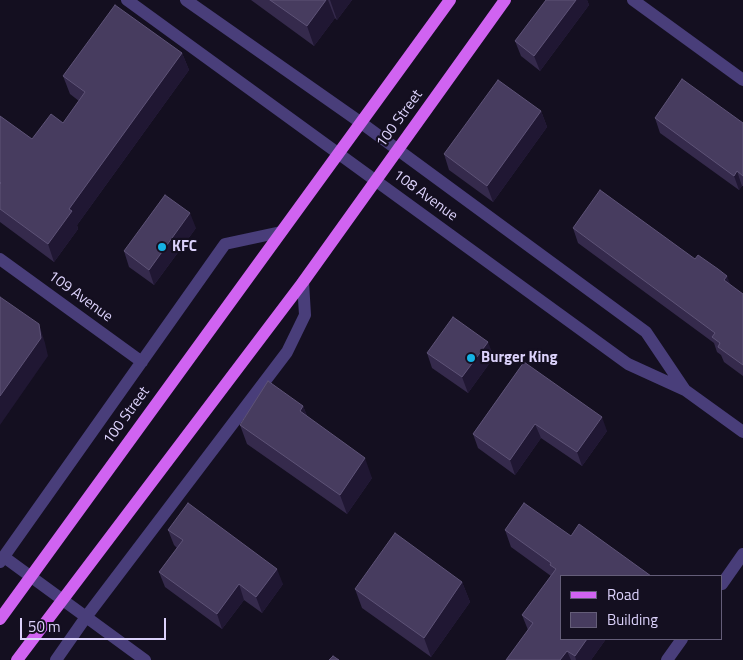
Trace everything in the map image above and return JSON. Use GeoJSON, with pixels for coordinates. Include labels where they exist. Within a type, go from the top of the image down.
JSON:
{"type":"FeatureCollection","features":[{"type":"Feature","properties":{"kind":"main road","name":"100 Street"},"geometry":{"type":"LineString","coordinates":[[0,619],[450,0]]}},
{"type":"Feature","properties":{"kind":"main road","name":"100 Street"},"geometry":{"type":"LineString","coordinates":[[18,660],[303,282],[505,0]]}},
{"type":"Feature","properties":{"kind":"street","name":"108 Avenue"},"geometry":{"type":"LineString","coordinates":[[127,0],[628,364],[685,390],[743,432]]}},
{"type":"Feature","properties":{"kind":"street","name":"108 Avenue"},"geometry":{"type":"LineString","coordinates":[[186,0],[398,149],[646,332],[685,390]]}},
{"type":"Feature","properties":{"kind":"street"},"geometry":{"type":"LineString","coordinates":[[633,0],[743,80]]}},
{"type":"Feature","properties":{"kind":"street","name":"100 Street"},"geometry":{"type":"LineString","coordinates":[[2,559],[225,244],[281,232]]}},
{"type":"Feature","properties":{"kind":"street","name":"109 Avenue"},"geometry":{"type":"LineString","coordinates":[[0,259],[142,362]]}},
{"type":"Feature","properties":{"kind":"street"},"geometry":{"type":"LineString","coordinates":[[56,660],[287,352],[305,315],[303,282]]}},
{"type":"Feature","properties":{"kind":"street"},"geometry":{"type":"LineString","coordinates":[[723,583],[743,554]]}},
{"type":"Feature","properties":{"kind":"street"},"geometry":{"type":"LineString","coordinates":[[2,559],[145,660]]}},
{"type":"Feature","properties":{"kind":"street"},"geometry":{"type":"LineString","coordinates":[[667,660],[681,640]]}},
{"type":"Feature","properties":{"kind":"building"},"geometry":{"type":"Polygon","coordinates":[[[270,0],[326,0],[307,26],[270,0]]]}},
{"type":"Feature","properties":{"kind":"building"},"geometry":{"type":"Polygon","coordinates":[[[546,0],[576,0],[534,56],[515,41],[546,0]]]}},
{"type":"Feature","properties":{"kind":"building"},"geometry":{"type":"Polygon","coordinates":[[[115,5],[182,53],[69,209],[72,211],[48,244],[0,209],[0,116],[32,139],[51,114],[63,123],[85,92],[63,76],[115,5]]]}},
{"type":"Feature","properties":{"kind":"building"},"geometry":{"type":"Polygon","coordinates":[[[682,79],[743,123],[743,176],[737,171],[734,176],[655,118],[682,79]]]}},
{"type":"Feature","properties":{"kind":"building"},"geometry":{"type":"Polygon","coordinates":[[[498,80],[541,111],[487,186],[444,154],[498,80]]]}},
{"type":"Feature","properties":{"kind":"building"},"geometry":{"type":"Polygon","coordinates":[[[600,190],[695,259],[698,255],[718,269],[727,276],[724,280],[743,294],[743,365],[718,347],[720,343],[712,337],[715,333],[573,228],[600,190]]]}},
{"type":"Feature","properties":{"kind":"building"},"geometry":{"type":"Polygon","coordinates":[[[165,195],[190,213],[149,270],[124,251],[165,195]]]}},
{"type":"Feature","properties":{"kind":"building"},"geometry":{"type":"Polygon","coordinates":[[[0,297],[39,324],[41,338],[0,396],[0,297]]]}},
{"type":"Feature","properties":{"kind":"building"},"geometry":{"type":"Polygon","coordinates":[[[453,317],[488,342],[462,377],[427,353],[453,317]]]}},
{"type":"Feature","properties":{"kind":"building"},"geometry":{"type":"Polygon","coordinates":[[[524,362],[602,417],[577,452],[535,424],[510,460],[473,434],[524,362]]]}},
{"type":"Feature","properties":{"kind":"building"},"geometry":{"type":"Polygon","coordinates":[[[268,381],[303,406],[300,411],[365,458],[340,495],[240,425],[268,381]]]}},
{"type":"Feature","properties":{"kind":"building"},"geometry":{"type":"Polygon","coordinates":[[[188,503],[277,569],[256,597],[239,584],[217,614],[159,572],[183,540],[168,530],[188,503]]]}},
{"type":"Feature","properties":{"kind":"building"},"geometry":{"type":"Polygon","coordinates":[[[524,503],[571,536],[579,524],[650,575],[560,575],[560,640],[586,640],[575,656],[567,651],[560,660],[506,660],[533,623],[522,615],[556,569],[550,565],[551,563],[505,530],[524,503]]]}},
{"type":"Feature","properties":{"kind":"building"},"geometry":{"type":"Polygon","coordinates":[[[395,533],[462,582],[424,638],[355,589],[395,533]]]}},
{"type":"Feature","properties":{"kind":"building"},"geometry":{"type":"Polygon","coordinates":[[[333,656],[339,660],[329,660],[333,656]]]}},
{"type":"Feature","properties":{"kind":"place","name":"KFC"},"geometry":{"type":"Point","coordinates":[162,247]}},
{"type":"Feature","properties":{"kind":"place","name":"Burger King"},"geometry":{"type":"Point","coordinates":[471,358]}}]}
